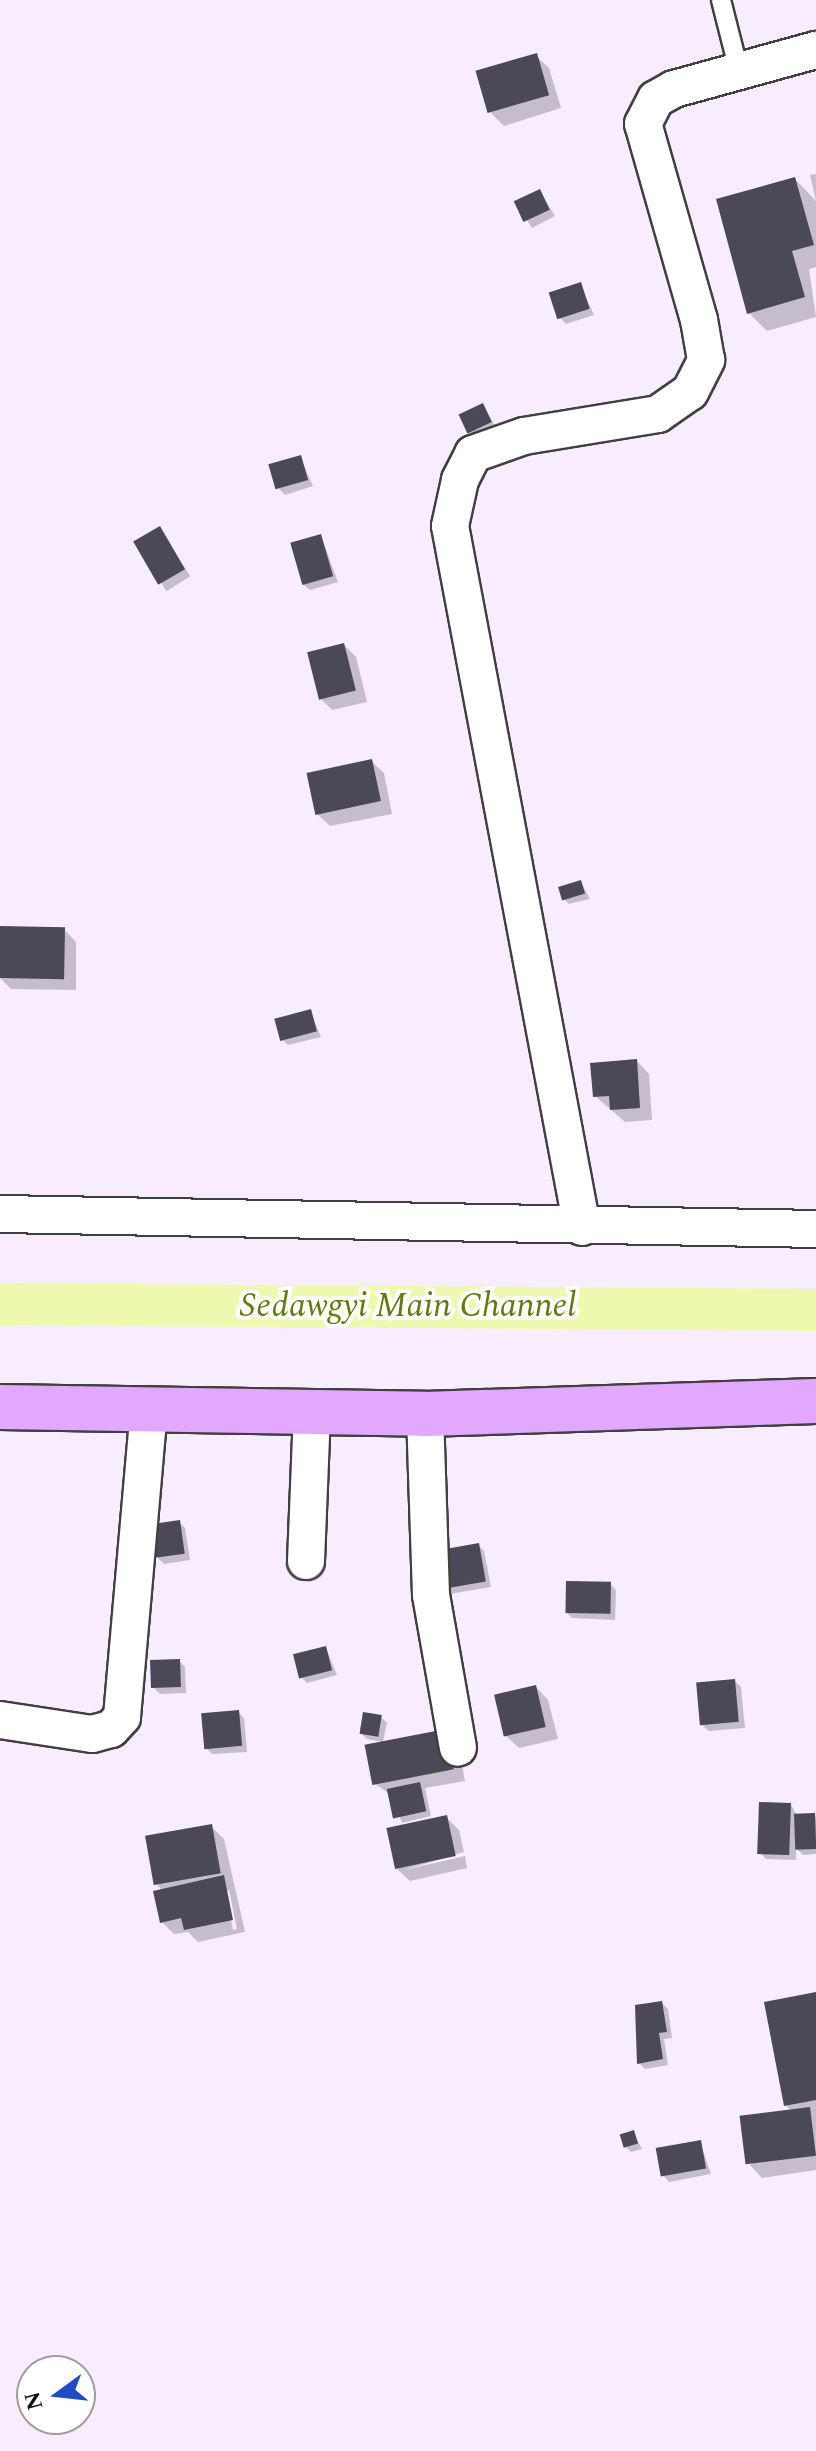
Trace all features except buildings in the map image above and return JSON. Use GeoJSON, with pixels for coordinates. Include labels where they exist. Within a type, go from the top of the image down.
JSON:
{"type":"FeatureCollection","features":[{"type":"Feature","properties":{"kind":"street"},"geometry":{"type":"LineString","coordinates":[[582,1227],[450,526],[460,480],[473,454],[524,436],[658,414],[690,392],[706,360],[702,334],[643,124],[656,99],[665,94],[816,50]]}},
{"type":"Feature","properties":{"kind":"street"},"geometry":{"type":"LineString","coordinates":[[0,1214],[816,1229]]}},
{"type":"Feature","properties":{"kind":"street"},"geometry":{"type":"LineString","coordinates":[[0,1407],[425,1414],[816,1401]]}},
{"type":"Feature","properties":{"kind":"street"},"geometry":{"type":"LineString","coordinates":[[0,1720],[92,1734],[111,1729],[122,1717],[149,1410]]}},
{"type":"Feature","properties":{"kind":"street"},"geometry":{"type":"LineString","coordinates":[[306,1561],[312,1411]]}},
{"type":"Feature","properties":{"kind":"street"},"geometry":{"type":"LineString","coordinates":[[425,1414],[431,1595],[458,1748]]}},
{"type":"Feature","properties":{"kind":"lane"},"geometry":{"type":"LineString","coordinates":[[721,0],[739,71]]}},
{"type":"Feature","properties":{"kind":"waterway","name":"Sedawgyi Main Channel"},"geometry":{"type":"LineString","coordinates":[[0,1304],[816,1310]]}}]}
